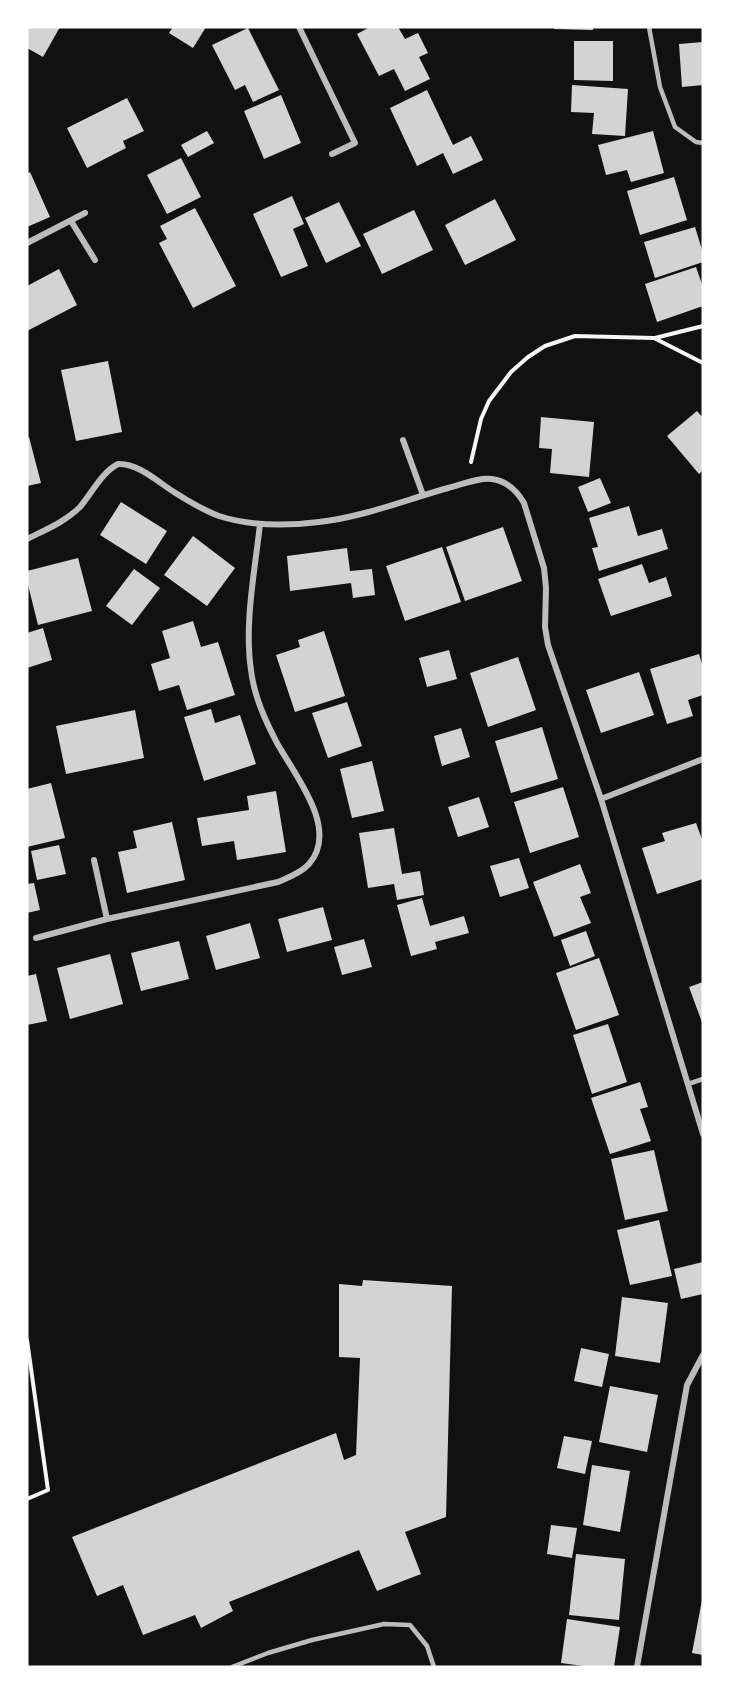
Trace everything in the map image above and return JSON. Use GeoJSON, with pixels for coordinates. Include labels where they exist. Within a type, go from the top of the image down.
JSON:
{"type":"FeatureCollection","features":[{"type":"Feature","properties":{"kind":"street"},"geometry":{"type":"LineString","coordinates":[[299,27],[356,143],[333,154]]}},
{"type":"Feature","properties":{"kind":"street"},"geometry":{"type":"LineString","coordinates":[[27,243],[85,213]]}},
{"type":"Feature","properties":{"kind":"street"},"geometry":{"type":"LineString","coordinates":[[70,221],[95,260]]}},
{"type":"Feature","properties":{"kind":"street"},"geometry":{"type":"LineString","coordinates":[[403,440],[423,495]]}},
{"type":"Feature","properties":{"kind":"street"},"geometry":{"type":"LineString","coordinates":[[27,539],[57,524],[78,508],[112,467],[123,464],[138,469],[210,512],[239,521],[261,524],[336,520],[365,514],[466,483],[492,479],[512,487],[524,503],[544,568],[545,627],[548,645],[601,799],[703,1134]]}},
{"type":"Feature","properties":{"kind":"street"},"geometry":{"type":"LineString","coordinates":[[36,938],[107,919],[278,882],[298,874],[310,863],[317,850],[319,830],[314,808],[259,706],[251,671],[248,636],[261,524]]}},
{"type":"Feature","properties":{"kind":"street"},"geometry":{"type":"LineString","coordinates":[[601,799],[703,759]]}},
{"type":"Feature","properties":{"kind":"street"},"geometry":{"type":"LineString","coordinates":[[93,860],[107,919]]}},
{"type":"Feature","properties":{"kind":"street"},"geometry":{"type":"LineString","coordinates":[[637,1667],[687,1385],[703,1355]]}},
{"type":"Feature","properties":{"kind":"lane"},"geometry":{"type":"LineString","coordinates":[[649,27],[660,87],[675,127],[696,142],[703,143]]}},
{"type":"Feature","properties":{"kind":"lane"},"geometry":{"type":"LineString","coordinates":[[688,1084],[703,1079]]}},
{"type":"Feature","properties":{"kind":"lane"},"geometry":{"type":"LineString","coordinates":[[232,1667],[312,1640],[384,1624],[410,1625],[427,1646],[434,1667]]}},
{"type":"Feature","properties":{"kind":"path"},"geometry":{"type":"LineString","coordinates":[[466,483],[481,419],[489,401],[511,372],[528,357],[545,346],[575,336],[654,338],[703,326]]}},
{"type":"Feature","properties":{"kind":"path"},"geometry":{"type":"LineString","coordinates":[[654,338],[703,363]]}},
{"type":"Feature","properties":{"kind":"path"},"geometry":{"type":"LineString","coordinates":[[27,1340],[48,1490],[27,1499]]}},
{"type":"Feature","properties":{"kind":"building"},"geometry":{"type":"Polygon","coordinates":[[[27,27],[60,27],[43,57],[27,48],[27,27]]]}},
{"type":"Feature","properties":{"kind":"building"},"geometry":{"type":"Polygon","coordinates":[[[173,27],[206,27],[193,48],[169,33],[173,27]]]}},
{"type":"Feature","properties":{"kind":"building"},"geometry":{"type":"Polygon","coordinates":[[[370,27],[398,27],[405,39],[418,33],[428,53],[419,57],[430,79],[405,91],[394,69],[379,76],[357,34],[370,27]]]}},
{"type":"Feature","properties":{"kind":"building"},"geometry":{"type":"Polygon","coordinates":[[[554,27],[593,27],[593,30],[554,29],[554,27]]]}},
{"type":"Feature","properties":{"kind":"building"},"geometry":{"type":"Polygon","coordinates":[[[248,28],[279,90],[253,102],[245,85],[235,90],[212,45],[248,28]]]}},
{"type":"Feature","properties":{"kind":"building"},"geometry":{"type":"Polygon","coordinates":[[[574,41],[613,41],[613,81],[574,80],[574,41]]]}},
{"type":"Feature","properties":{"kind":"building"},"geometry":{"type":"Polygon","coordinates":[[[703,42],[703,85],[682,87],[679,44],[703,42]]]}},
{"type":"Feature","properties":{"kind":"building"},"geometry":{"type":"Polygon","coordinates":[[[572,85],[628,89],[625,136],[592,134],[594,113],[571,112],[572,85]]]}},
{"type":"Feature","properties":{"kind":"building"},"geometry":{"type":"Polygon","coordinates":[[[427,90],[453,145],[471,136],[483,160],[453,174],[443,153],[417,166],[390,108],[427,90]]]}},
{"type":"Feature","properties":{"kind":"building"},"geometry":{"type":"Polygon","coordinates":[[[281,95],[301,143],[264,159],[244,111],[281,95]]]}},
{"type":"Feature","properties":{"kind":"building"},"geometry":{"type":"Polygon","coordinates":[[[127,98],[144,131],[123,141],[126,148],[87,168],[67,128],[127,98]]]}},
{"type":"Feature","properties":{"kind":"building"},"geometry":{"type":"Polygon","coordinates":[[[207,131],[214,143],[188,157],[181,145],[207,131]]]}},
{"type":"Feature","properties":{"kind":"building"},"geometry":{"type":"Polygon","coordinates":[[[653,131],[664,173],[631,182],[627,170],[606,175],[598,145],[653,131]]]}},
{"type":"Feature","properties":{"kind":"building"},"geometry":{"type":"Polygon","coordinates":[[[181,158],[201,197],[167,214],[147,175],[181,158]]]}},
{"type":"Feature","properties":{"kind":"building"},"geometry":{"type":"Polygon","coordinates":[[[30,172],[50,217],[27,227],[27,174],[30,172]]]}},
{"type":"Feature","properties":{"kind":"building"},"geometry":{"type":"Polygon","coordinates":[[[674,177],[687,220],[640,235],[627,191],[674,177]]]}},
{"type":"Feature","properties":{"kind":"building"},"geometry":{"type":"Polygon","coordinates":[[[292,196],[304,224],[293,229],[308,266],[281,277],[253,214],[292,196]]]}},
{"type":"Feature","properties":{"kind":"building"},"geometry":{"type":"Polygon","coordinates":[[[495,199],[516,240],[465,265],[445,225],[495,199]]]}},
{"type":"Feature","properties":{"kind":"building"},"geometry":{"type":"Polygon","coordinates":[[[339,202],[361,246],[326,263],[305,218],[339,202]]]}},
{"type":"Feature","properties":{"kind":"building"},"geometry":{"type":"Polygon","coordinates":[[[195,208],[236,286],[193,308],[159,243],[167,239],[160,226],[195,208]]]}},
{"type":"Feature","properties":{"kind":"building"},"geometry":{"type":"Polygon","coordinates":[[[414,210],[433,250],[382,274],[363,234],[414,210]]]}},
{"type":"Feature","properties":{"kind":"building"},"geometry":{"type":"Polygon","coordinates":[[[695,227],[703,253],[703,262],[655,278],[644,242],[695,227]]]}},
{"type":"Feature","properties":{"kind":"building"},"geometry":{"type":"Polygon","coordinates":[[[696,267],[703,287],[703,306],[657,322],[645,284],[696,267]]]}},
{"type":"Feature","properties":{"kind":"building"},"geometry":{"type":"Polygon","coordinates":[[[59,269],[77,305],[27,331],[27,286],[59,269]]]}},
{"type":"Feature","properties":{"kind":"building"},"geometry":{"type":"Polygon","coordinates":[[[108,361],[122,432],[76,441],[61,370],[108,361]]]}},
{"type":"Feature","properties":{"kind":"building"},"geometry":{"type":"Polygon","coordinates":[[[697,411],[703,418],[703,470],[699,474],[667,436],[697,411]]]}},
{"type":"Feature","properties":{"kind":"building"},"geometry":{"type":"Polygon","coordinates":[[[541,417],[594,422],[589,477],[550,473],[552,449],[539,448],[541,417]]]}},
{"type":"Feature","properties":{"kind":"building"},"geometry":{"type":"Polygon","coordinates":[[[29,437],[41,483],[27,486],[27,438],[29,437]]]}},
{"type":"Feature","properties":{"kind":"building"},"geometry":{"type":"Polygon","coordinates":[[[600,478],[611,503],[588,512],[578,487],[600,478]]]}},
{"type":"Feature","properties":{"kind":"building"},"geometry":{"type":"Polygon","coordinates":[[[121,502],[167,531],[146,564],[100,535],[121,502]]]}},
{"type":"Feature","properties":{"kind":"building"},"geometry":{"type":"Polygon","coordinates":[[[629,506],[638,536],[662,529],[668,549],[599,571],[592,548],[598,547],[589,518],[629,506]]]}},
{"type":"Feature","properties":{"kind":"building"},"geometry":{"type":"Polygon","coordinates":[[[503,527],[522,581],[465,601],[446,547],[503,527]]]}},
{"type":"Feature","properties":{"kind":"building"},"geometry":{"type":"Polygon","coordinates":[[[193,536],[235,568],[207,606],[164,575],[193,536]]]}},
{"type":"Feature","properties":{"kind":"building"},"geometry":{"type":"Polygon","coordinates":[[[442,547],[461,602],[405,621],[386,566],[442,547]]]}},
{"type":"Feature","properties":{"kind":"building"},"geometry":{"type":"Polygon","coordinates":[[[347,548],[350,571],[372,569],[375,595],[353,598],[351,583],[290,591],[287,556],[347,548]]]}},
{"type":"Feature","properties":{"kind":"building"},"geometry":{"type":"Polygon","coordinates":[[[78,558],[92,611],[38,625],[27,581],[27,571],[78,558]]]}},
{"type":"Feature","properties":{"kind":"building"},"geometry":{"type":"Polygon","coordinates":[[[642,564],[649,583],[666,577],[672,596],[611,616],[598,579],[642,564]]]}},
{"type":"Feature","properties":{"kind":"building"},"geometry":{"type":"Polygon","coordinates":[[[134,569],[160,588],[132,625],[106,606],[134,569]]]}},
{"type":"Feature","properties":{"kind":"building"},"geometry":{"type":"Polygon","coordinates":[[[193,621],[201,647],[218,642],[235,695],[187,710],[179,685],[159,691],[151,664],[170,658],[162,631],[193,621]]]}},
{"type":"Feature","properties":{"kind":"building"},"geometry":{"type":"Polygon","coordinates":[[[43,628],[52,660],[27,668],[27,633],[43,628]]]}},
{"type":"Feature","properties":{"kind":"building"},"geometry":{"type":"Polygon","coordinates":[[[324,631],[345,696],[295,712],[276,655],[300,647],[298,640],[324,631]]]}},
{"type":"Feature","properties":{"kind":"building"},"geometry":{"type":"Polygon","coordinates":[[[449,650],[457,679],[427,687],[419,658],[449,650]]]}},
{"type":"Feature","properties":{"kind":"building"},"geometry":{"type":"Polygon","coordinates":[[[699,654],[703,668],[703,695],[688,700],[693,716],[667,724],[650,669],[699,654]]]}},
{"type":"Feature","properties":{"kind":"building"},"geometry":{"type":"Polygon","coordinates":[[[518,657],[536,710],[488,727],[470,673],[518,657]]]}},
{"type":"Feature","properties":{"kind":"building"},"geometry":{"type":"Polygon","coordinates":[[[639,672],[654,715],[601,733],[586,690],[639,672]]]}},
{"type":"Feature","properties":{"kind":"building"},"geometry":{"type":"Polygon","coordinates":[[[347,702],[362,746],[328,758],[312,713],[347,702]]]}},
{"type":"Feature","properties":{"kind":"building"},"geometry":{"type":"Polygon","coordinates":[[[211,709],[215,723],[240,715],[256,764],[204,781],[184,717],[211,709]]]}},
{"type":"Feature","properties":{"kind":"building"},"geometry":{"type":"Polygon","coordinates":[[[135,710],[144,758],[66,774],[56,726],[135,710]]]}},
{"type":"Feature","properties":{"kind":"building"},"geometry":{"type":"Polygon","coordinates":[[[542,727],[558,779],[511,793],[495,741],[542,727]]]}},
{"type":"Feature","properties":{"kind":"building"},"geometry":{"type":"Polygon","coordinates":[[[461,728],[470,757],[442,766],[434,736],[461,728]]]}},
{"type":"Feature","properties":{"kind":"building"},"geometry":{"type":"Polygon","coordinates":[[[372,761],[384,811],[352,818],[340,769],[372,761]]]}},
{"type":"Feature","properties":{"kind":"building"},"geometry":{"type":"Polygon","coordinates":[[[51,783],[65,838],[27,847],[27,789],[51,783]]]}},
{"type":"Feature","properties":{"kind":"building"},"geometry":{"type":"Polygon","coordinates":[[[563,787],[579,837],[530,853],[514,802],[563,787]]]}},
{"type":"Feature","properties":{"kind":"building"},"geometry":{"type":"Polygon","coordinates":[[[276,791],[286,852],[237,860],[234,841],[202,846],[197,818],[249,810],[247,796],[276,791]]]}},
{"type":"Feature","properties":{"kind":"building"},"geometry":{"type":"Polygon","coordinates":[[[479,797],[489,827],[458,837],[448,807],[479,797]]]}},
{"type":"Feature","properties":{"kind":"building"},"geometry":{"type":"Polygon","coordinates":[[[172,822],[185,880],[127,893],[118,852],[137,848],[133,831],[172,822]]]}},
{"type":"Feature","properties":{"kind":"building"},"geometry":{"type":"Polygon","coordinates":[[[696,823],[703,842],[703,879],[657,894],[642,848],[665,841],[662,833],[696,823]]]}},
{"type":"Feature","properties":{"kind":"building"},"geometry":{"type":"Polygon","coordinates":[[[394,828],[402,874],[420,871],[424,895],[397,900],[394,884],[368,888],[359,833],[394,828]]]}},
{"type":"Feature","properties":{"kind":"building"},"geometry":{"type":"Polygon","coordinates":[[[59,845],[66,874],[37,880],[31,851],[59,845]]]}},
{"type":"Feature","properties":{"kind":"building"},"geometry":{"type":"Polygon","coordinates":[[[519,858],[529,888],[500,897],[490,866],[519,858]]]}},
{"type":"Feature","properties":{"kind":"building"},"geometry":{"type":"Polygon","coordinates":[[[580,864],[591,893],[580,897],[591,923],[554,937],[533,882],[580,864]]]}},
{"type":"Feature","properties":{"kind":"building"},"geometry":{"type":"Polygon","coordinates":[[[34,883],[40,910],[27,913],[27,884],[34,883]]]}},
{"type":"Feature","properties":{"kind":"building"},"geometry":{"type":"Polygon","coordinates":[[[422,898],[430,926],[464,916],[469,933],[435,942],[437,949],[411,956],[397,905],[422,898]]]}},
{"type":"Feature","properties":{"kind":"building"},"geometry":{"type":"Polygon","coordinates":[[[323,907],[332,940],[287,952],[278,919],[323,907]]]}},
{"type":"Feature","properties":{"kind":"building"},"geometry":{"type":"Polygon","coordinates":[[[250,923],[260,958],[216,970],[206,936],[250,923]]]}},
{"type":"Feature","properties":{"kind":"building"},"geometry":{"type":"Polygon","coordinates":[[[586,931],[595,956],[570,966],[561,940],[586,931]]]}},
{"type":"Feature","properties":{"kind":"building"},"geometry":{"type":"Polygon","coordinates":[[[364,939],[372,967],[342,975],[334,947],[364,939]]]}},
{"type":"Feature","properties":{"kind":"building"},"geometry":{"type":"Polygon","coordinates":[[[179,941],[189,979],[141,991],[131,953],[179,941]]]}},
{"type":"Feature","properties":{"kind":"building"},"geometry":{"type":"Polygon","coordinates":[[[110,954],[123,1004],[70,1019],[57,968],[110,954]]]}},
{"type":"Feature","properties":{"kind":"building"},"geometry":{"type":"Polygon","coordinates":[[[599,958],[619,1015],[576,1030],[556,973],[599,958]]]}},
{"type":"Feature","properties":{"kind":"building"},"geometry":{"type":"Polygon","coordinates":[[[36,974],[47,1021],[27,1025],[27,976],[36,974]]]}},
{"type":"Feature","properties":{"kind":"building"},"geometry":{"type":"Polygon","coordinates":[[[703,982],[703,1025],[689,987],[703,982]]]}},
{"type":"Feature","properties":{"kind":"building"},"geometry":{"type":"Polygon","coordinates":[[[608,1024],[627,1082],[592,1094],[573,1035],[608,1024]]]}},
{"type":"Feature","properties":{"kind":"building"},"geometry":{"type":"Polygon","coordinates":[[[640,1082],[648,1107],[640,1109],[651,1141],[610,1154],[591,1098],[640,1082]]]}},
{"type":"Feature","properties":{"kind":"building"},"geometry":{"type":"Polygon","coordinates":[[[654,1150],[668,1211],[625,1220],[611,1159],[654,1150]]]}},
{"type":"Feature","properties":{"kind":"building"},"geometry":{"type":"Polygon","coordinates":[[[659,1220],[672,1276],[630,1285],[617,1230],[659,1220]]]}},
{"type":"Feature","properties":{"kind":"building"},"geometry":{"type":"Polygon","coordinates":[[[703,1262],[703,1294],[681,1299],[674,1269],[703,1262]]]}},
{"type":"Feature","properties":{"kind":"building"},"geometry":{"type":"Polygon","coordinates":[[[363,1280],[452,1286],[446,1517],[405,1532],[421,1574],[377,1591],[359,1550],[229,1602],[233,1611],[201,1628],[195,1615],[143,1635],[123,1585],[97,1596],[72,1537],[336,1433],[344,1460],[356,1455],[360,1358],[339,1357],[339,1284],[362,1286],[363,1280]]]}},
{"type":"Feature","properties":{"kind":"building"},"geometry":{"type":"Polygon","coordinates":[[[622,1297],[668,1303],[660,1363],[615,1356],[622,1297]]]}},
{"type":"Feature","properties":{"kind":"building"},"geometry":{"type":"Polygon","coordinates":[[[581,1348],[609,1354],[602,1387],[574,1381],[581,1348]]]}},
{"type":"Feature","properties":{"kind":"building"},"geometry":{"type":"Polygon","coordinates":[[[610,1386],[658,1395],[647,1452],[599,1442],[610,1386]]]}},
{"type":"Feature","properties":{"kind":"building"},"geometry":{"type":"Polygon","coordinates":[[[564,1436],[592,1441],[585,1474],[557,1468],[564,1436]]]}},
{"type":"Feature","properties":{"kind":"building"},"geometry":{"type":"Polygon","coordinates":[[[592,1465],[630,1471],[620,1532],[583,1525],[592,1465]]]}},
{"type":"Feature","properties":{"kind":"building"},"geometry":{"type":"Polygon","coordinates":[[[551,1525],[577,1528],[572,1558],[547,1554],[551,1525]]]}},
{"type":"Feature","properties":{"kind":"building"},"geometry":{"type":"Polygon","coordinates":[[[576,1554],[625,1559],[619,1620],[569,1615],[576,1554]]]}},
{"type":"Feature","properties":{"kind":"building"},"geometry":{"type":"Polygon","coordinates":[[[703,1600],[703,1655],[692,1653],[703,1600]]]}},
{"type":"Feature","properties":{"kind":"building"},"geometry":{"type":"Polygon","coordinates":[[[567,1619],[620,1627],[614,1667],[561,1663],[567,1619]]]}}]}
